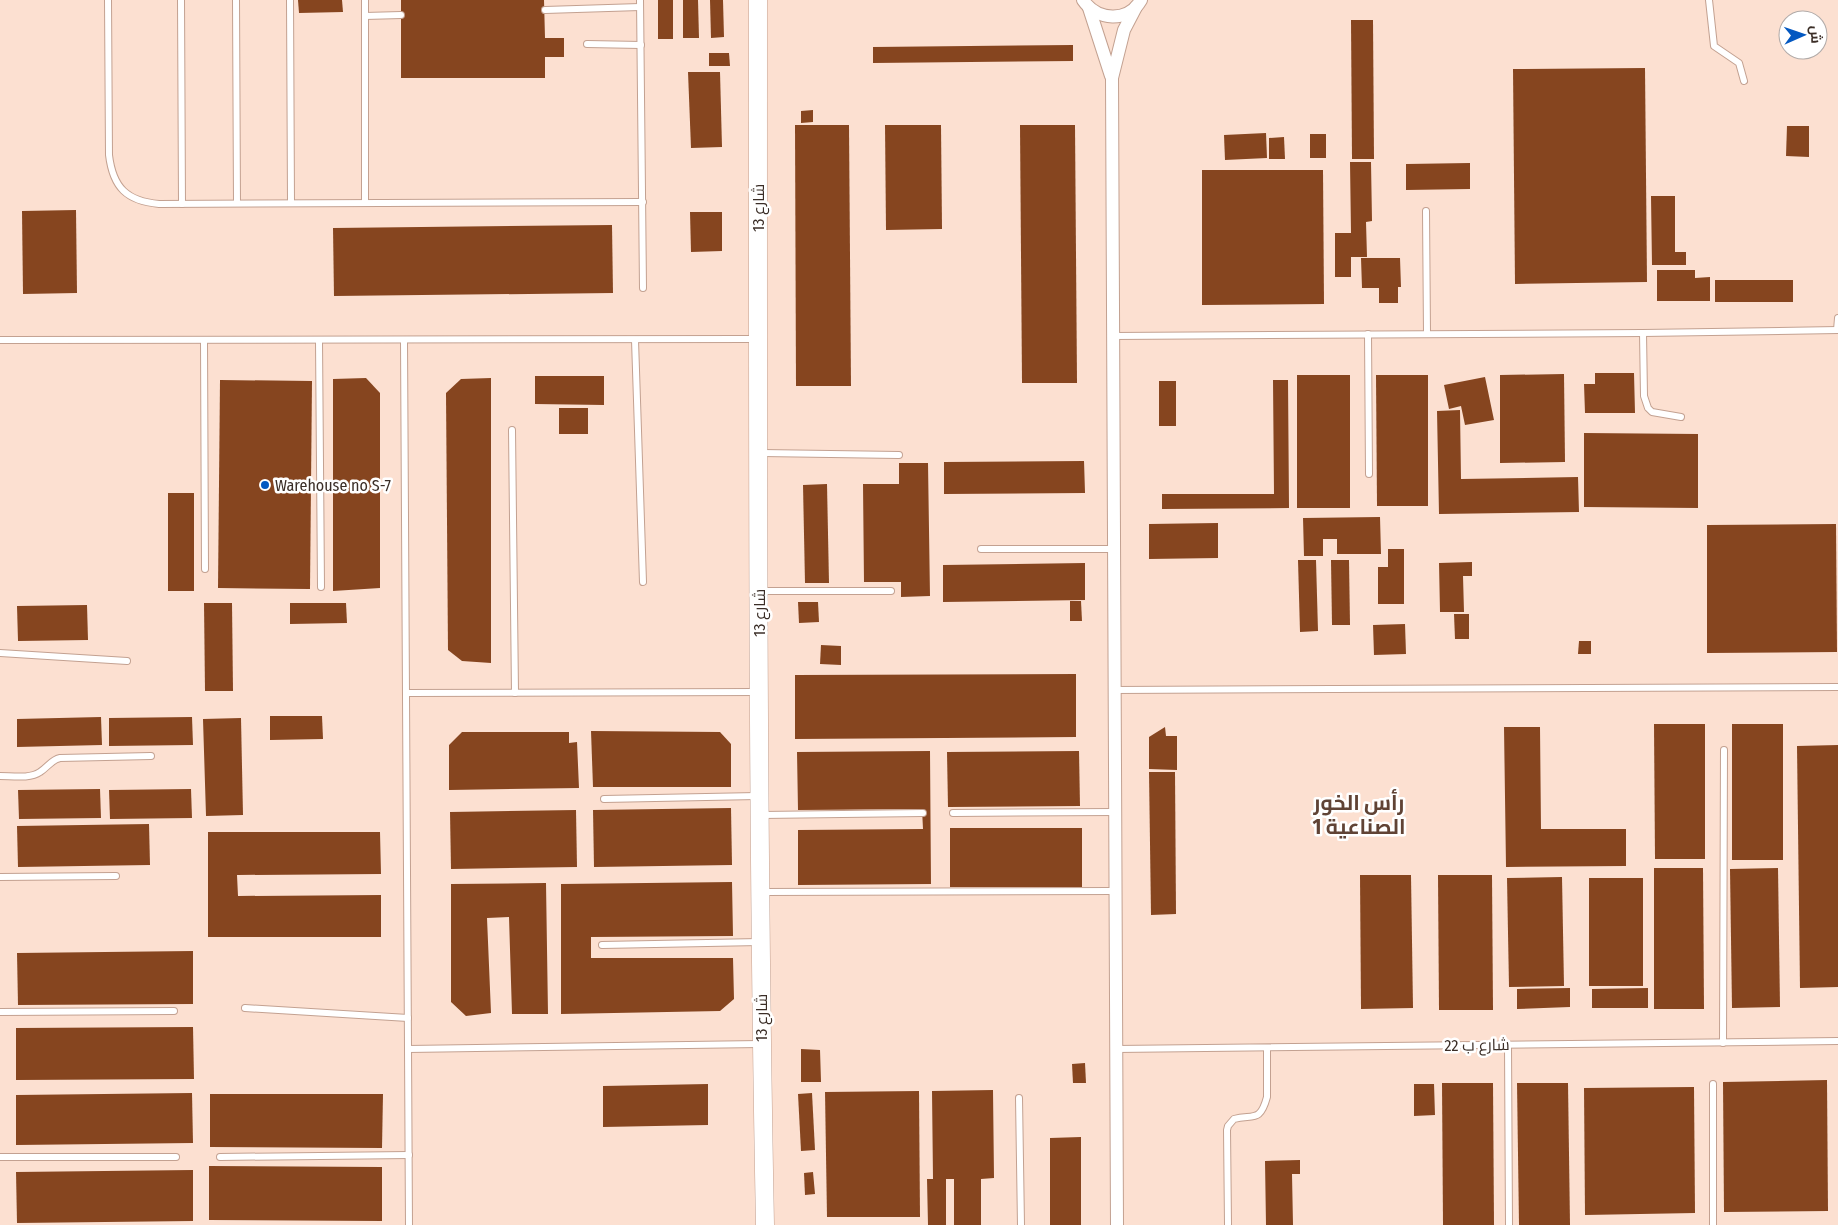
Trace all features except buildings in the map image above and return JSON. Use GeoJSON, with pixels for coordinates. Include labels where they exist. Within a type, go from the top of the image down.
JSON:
{"type":"FeatureCollection","features":[{"type":"Feature","properties":{"kind":"street","name":"شارع 13"},"geometry":{"type":"LineString","coordinates":[[758,0],[760,892],[765,1225]]}},
{"type":"Feature","properties":{"kind":"street"},"geometry":{"type":"LineString","coordinates":[[1083,2],[1100,15],[1112,18],[1125,15],[1141,2]]}},
{"type":"Feature","properties":{"kind":"street"},"geometry":{"type":"LineString","coordinates":[[1083,2],[1112,78]]}},
{"type":"Feature","properties":{"kind":"street"},"geometry":{"type":"LineString","coordinates":[[1117,1225],[1112,78],[1124,30],[1141,2]]}},
{"type":"Feature","properties":{"kind":"lane"},"geometry":{"type":"LineString","coordinates":[[108,0],[109,155],[111,171],[118,185],[129,196],[144,202],[182,204],[291,202],[643,202]]}},
{"type":"Feature","properties":{"kind":"lane"},"geometry":{"type":"LineString","coordinates":[[181,0],[182,204]]}},
{"type":"Feature","properties":{"kind":"lane"},"geometry":{"type":"LineString","coordinates":[[236,0],[237,203]]}},
{"type":"Feature","properties":{"kind":"lane"},"geometry":{"type":"LineString","coordinates":[[290,0],[291,202]]}},
{"type":"Feature","properties":{"kind":"lane"},"geometry":{"type":"LineString","coordinates":[[364,0],[365,202]]}},
{"type":"Feature","properties":{"kind":"lane"},"geometry":{"type":"LineString","coordinates":[[1709,0],[1714,46],[1739,63],[1744,81]]}},
{"type":"Feature","properties":{"kind":"lane"},"geometry":{"type":"LineString","coordinates":[[545,10],[640,3],[644,288]]}},
{"type":"Feature","properties":{"kind":"lane"},"geometry":{"type":"LineString","coordinates":[[365,16],[401,15]]}},
{"type":"Feature","properties":{"kind":"lane"},"geometry":{"type":"LineString","coordinates":[[587,44],[641,45]]}},
{"type":"Feature","properties":{"kind":"lane"},"geometry":{"type":"LineString","coordinates":[[1426,211],[1427,333]]}},
{"type":"Feature","properties":{"kind":"lane"},"geometry":{"type":"LineString","coordinates":[[1113,336],[1837,330],[1838,318]]}},
{"type":"Feature","properties":{"kind":"lane"},"geometry":{"type":"LineString","coordinates":[[1643,333],[1645,403],[1652,412],[1681,417]]}},
{"type":"Feature","properties":{"kind":"lane"},"geometry":{"type":"LineString","coordinates":[[1368,334],[1368,474]]}},
{"type":"Feature","properties":{"kind":"lane"},"geometry":{"type":"LineString","coordinates":[[0,340],[404,341],[758,339]]}},
{"type":"Feature","properties":{"kind":"lane"},"geometry":{"type":"LineString","coordinates":[[635,340],[643,582]]}},
{"type":"Feature","properties":{"kind":"lane"},"geometry":{"type":"LineString","coordinates":[[204,341],[206,569]]}},
{"type":"Feature","properties":{"kind":"lane"},"geometry":{"type":"LineString","coordinates":[[319,341],[321,587]]}},
{"type":"Feature","properties":{"kind":"lane"},"geometry":{"type":"LineString","coordinates":[[404,341],[409,1225]]}},
{"type":"Feature","properties":{"kind":"lane"},"geometry":{"type":"LineString","coordinates":[[512,430],[515,693]]}},
{"type":"Feature","properties":{"kind":"lane"},"geometry":{"type":"LineString","coordinates":[[759,452],[899,455]]}},
{"type":"Feature","properties":{"kind":"lane"},"geometry":{"type":"LineString","coordinates":[[981,549],[1114,549]]}},
{"type":"Feature","properties":{"kind":"lane"},"geometry":{"type":"LineString","coordinates":[[759,590],[891,591]]}},
{"type":"Feature","properties":{"kind":"lane"},"geometry":{"type":"LineString","coordinates":[[0,653],[128,662]]}},
{"type":"Feature","properties":{"kind":"lane"},"geometry":{"type":"LineString","coordinates":[[1114,690],[1838,687]]}},
{"type":"Feature","properties":{"kind":"lane"},"geometry":{"type":"LineString","coordinates":[[406,693],[759,692]]}},
{"type":"Feature","properties":{"kind":"lane"},"geometry":{"type":"LineString","coordinates":[[1723,1042],[1724,750]]}},
{"type":"Feature","properties":{"kind":"lane"},"geometry":{"type":"LineString","coordinates":[[0,776],[34,775],[60,758],[151,756]]}},
{"type":"Feature","properties":{"kind":"lane"},"geometry":{"type":"LineString","coordinates":[[604,798],[760,796]]}},
{"type":"Feature","properties":{"kind":"lane"},"geometry":{"type":"LineString","coordinates":[[953,814],[1115,812]]}},
{"type":"Feature","properties":{"kind":"lane"},"geometry":{"type":"LineString","coordinates":[[760,815],[923,813]]}},
{"type":"Feature","properties":{"kind":"lane"},"geometry":{"type":"LineString","coordinates":[[0,877],[116,876]]}},
{"type":"Feature","properties":{"kind":"lane"},"geometry":{"type":"LineString","coordinates":[[760,892],[1115,891]]}},
{"type":"Feature","properties":{"kind":"lane"},"geometry":{"type":"LineString","coordinates":[[602,945],[761,942]]}},
{"type":"Feature","properties":{"kind":"lane"},"geometry":{"type":"LineString","coordinates":[[245,1008],[408,1018]]}},
{"type":"Feature","properties":{"kind":"lane"},"geometry":{"type":"LineString","coordinates":[[0,1012],[174,1011]]}},
{"type":"Feature","properties":{"kind":"lane","name":"شارع ب 22"},"geometry":{"type":"LineString","coordinates":[[1116,1049],[1838,1041]]}},
{"type":"Feature","properties":{"kind":"lane"},"geometry":{"type":"LineString","coordinates":[[408,1049],[761,1044]]}},
{"type":"Feature","properties":{"kind":"lane"},"geometry":{"type":"LineString","coordinates":[[1508,1045],[1509,1225]]}},
{"type":"Feature","properties":{"kind":"lane"},"geometry":{"type":"LineString","coordinates":[[1228,1224],[1227,1130],[1234,1119],[1253,1118],[1265,1105],[1267,1097],[1267,1048]]}},
{"type":"Feature","properties":{"kind":"lane"},"geometry":{"type":"LineString","coordinates":[[1713,1084],[1714,1225]]}},
{"type":"Feature","properties":{"kind":"lane"},"geometry":{"type":"LineString","coordinates":[[1019,1098],[1021,1225]]}},
{"type":"Feature","properties":{"kind":"lane"},"geometry":{"type":"LineString","coordinates":[[220,1157],[409,1155]]}},
{"type":"Feature","properties":{"kind":"lane"},"geometry":{"type":"LineString","coordinates":[[0,1157],[176,1157]]}},
{"type":"Feature","properties":{"kind":"place","name":"Warehouse no S-7"},"geometry":{"type":"Point","coordinates":[265,485]}},
{"type":"Feature","properties":{"kind":"district","name":"رأس الخور الصناعية 1"},"geometry":{"type":"Point","coordinates":[1359,815]}}]}
